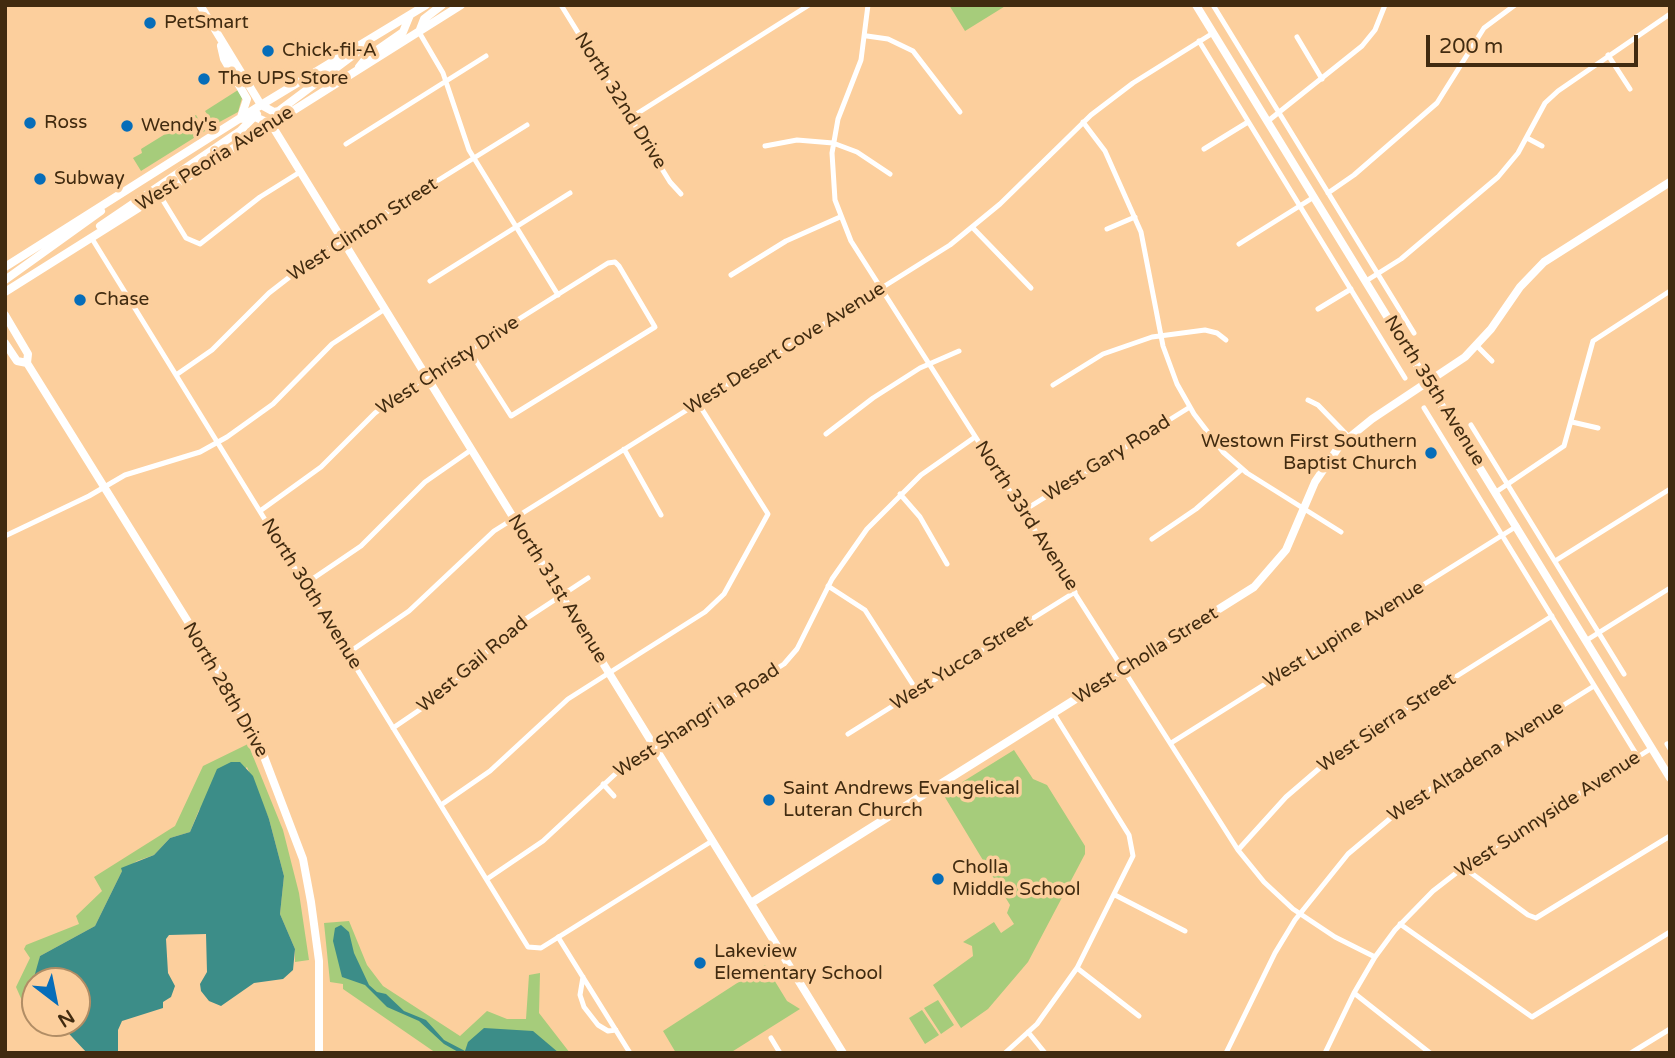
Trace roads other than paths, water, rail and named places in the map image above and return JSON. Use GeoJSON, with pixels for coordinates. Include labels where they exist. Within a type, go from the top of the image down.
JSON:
{"type":"FeatureCollection","features":[{"type":"Feature","properties":{"kind":"street"},"geometry":{"type":"LineString","coordinates":[[200,5],[261,105],[270,111],[279,112],[308,101]]}},
{"type":"Feature","properties":{"kind":"street","name":"West Peoria Avenue"},"geometry":{"type":"LineString","coordinates":[[5,267],[261,105],[426,5]]}},
{"type":"Feature","properties":{"kind":"street"},"geometry":{"type":"LineString","coordinates":[[442,5],[424,19],[419,32],[447,81],[474,158],[558,295]]}},
{"type":"Feature","properties":{"kind":"street","name":"West Peoria Avenue"},"geometry":{"type":"LineString","coordinates":[[5,292],[461,5]]}},
{"type":"Feature","properties":{"kind":"street","name":"North 32nd Drive"},"geometry":{"type":"LineString","coordinates":[[561,5],[670,182],[681,194]]}},
{"type":"Feature","properties":{"kind":"street"},"geometry":{"type":"LineString","coordinates":[[630,118],[809,5]]}},
{"type":"Feature","properties":{"kind":"street","name":"North 33rd Avenue"},"geometry":{"type":"LineString","coordinates":[[868,5],[867,36],[857,74],[838,119],[833,143],[832,183],[840,218],[881,289],[1238,850],[1264,882],[1300,914],[1335,937],[1376,957]]}},
{"type":"Feature","properties":{"kind":"street","name":"North 35th Avenue"},"geometry":{"type":"LineString","coordinates":[[1196,5],[1670,778]]}},
{"type":"Feature","properties":{"kind":"street","name":"North 35th Avenue"},"geometry":{"type":"LineString","coordinates":[[1213,5],[1414,333]]}},
{"type":"Feature","properties":{"kind":"street"},"geometry":{"type":"LineString","coordinates":[[1268,121],[1362,46],[1375,30],[1385,5]]}},
{"type":"Feature","properties":{"kind":"street"},"geometry":{"type":"LineString","coordinates":[[1328,193],[1354,175],[1437,103],[1484,28],[1515,5]]}},
{"type":"Feature","properties":{"kind":"street"},"geometry":{"type":"LineString","coordinates":[[1366,281],[1401,259],[1488,186],[1510,164],[1549,99],[1670,14]]}},
{"type":"Feature","properties":{"kind":"street"},"geometry":{"type":"LineString","coordinates":[[355,72],[368,57],[403,32],[410,15]]}},
{"type":"Feature","properties":{"kind":"street","name":"West Desert Cove Avenue"},"geometry":{"type":"LineString","coordinates":[[348,653],[409,611],[484,538],[881,289],[972,228],[1016,190],[1083,122],[1133,83],[1213,33]]}},
{"type":"Feature","properties":{"kind":"street"},"geometry":{"type":"LineString","coordinates":[[220,38],[224,59],[247,99],[239,119],[255,117],[271,124],[279,112],[353,58],[376,36]]}},
{"type":"Feature","properties":{"kind":"street"},"geometry":{"type":"LineString","coordinates":[[867,36],[888,39],[913,51],[960,112]]}},
{"type":"Feature","properties":{"kind":"street"},"geometry":{"type":"LineString","coordinates":[[1297,37],[1322,79]]}},
{"type":"Feature","properties":{"kind":"street","name":"North 35th Avenue"},"geometry":{"type":"LineString","coordinates":[[1199,41],[1405,378]]}},
{"type":"Feature","properties":{"kind":"street"},"geometry":{"type":"LineString","coordinates":[[1608,55],[1630,89]]}},
{"type":"Feature","properties":{"kind":"street"},"geometry":{"type":"LineString","coordinates":[[346,144],[486,56]]}},
{"type":"Feature","properties":{"kind":"street"},"geometry":{"type":"LineString","coordinates":[[91,237],[112,217],[255,117],[261,105]]}},
{"type":"Feature","properties":{"kind":"street"},"geometry":{"type":"LineString","coordinates":[[1083,122],[1105,151],[1135,217],[1143,242],[1161,335],[1177,384],[1190,407],[1212,439],[1242,469],[1341,532]]}},
{"type":"Feature","properties":{"kind":"street"},"geometry":{"type":"LineString","coordinates":[[1204,149],[1248,122]]}},
{"type":"Feature","properties":{"kind":"street","name":"North 31st Avenue"},"geometry":{"type":"LineString","coordinates":[[271,124],[843,1053]]}},
{"type":"Feature","properties":{"kind":"street","name":"West Clinton Street"},"geometry":{"type":"LineString","coordinates":[[176,375],[212,350],[269,293],[342,240],[527,125]]}},
{"type":"Feature","properties":{"kind":"street"},"geometry":{"type":"LineString","coordinates":[[1527,138],[1542,146]]}},
{"type":"Feature","properties":{"kind":"street"},"geometry":{"type":"LineString","coordinates":[[765,146],[797,140],[833,143],[857,152],[890,174]]}},
{"type":"Feature","properties":{"kind":"street"},"geometry":{"type":"LineString","coordinates":[[159,194],[186,238],[195,244],[204,243],[260,197],[300,172]]}},
{"type":"Feature","properties":{"kind":"street","name":"West Cholla Street"},"geometry":{"type":"LineString","coordinates":[[751,903],[1254,587],[1286,550],[1322,469],[1349,437],[1429,383],[1477,346],[1520,287],[1544,262],[1670,182]]}},
{"type":"Feature","properties":{"kind":"street"},"geometry":{"type":"LineString","coordinates":[[430,281],[570,193]]}},
{"type":"Feature","properties":{"kind":"street"},"geometry":{"type":"LineString","coordinates":[[5,280],[75,232],[119,195]]}},
{"type":"Feature","properties":{"kind":"street"},"geometry":{"type":"LineString","coordinates":[[1239,244],[1314,197]]}},
{"type":"Feature","properties":{"kind":"street"},"geometry":{"type":"LineString","coordinates":[[1107,229],[1135,217]]}},
{"type":"Feature","properties":{"kind":"street"},"geometry":{"type":"LineString","coordinates":[[731,275],[786,241],[840,218]]}},
{"type":"Feature","properties":{"kind":"street"},"geometry":{"type":"LineString","coordinates":[[972,228],[1031,288]]}},
{"type":"Feature","properties":{"kind":"street","name":"North 30th Avenue"},"geometry":{"type":"LineString","coordinates":[[91,237],[526,944],[532,949],[541,948],[558,937]]}},
{"type":"Feature","properties":{"kind":"street","name":"West Christy Drive"},"geometry":{"type":"LineString","coordinates":[[260,511],[306,480],[375,413],[426,377],[469,350],[558,295],[615,262],[655,327],[512,416],[469,350]]}},
{"type":"Feature","properties":{"kind":"street"},"geometry":{"type":"LineString","coordinates":[[1318,309],[1351,289]]}},
{"type":"Feature","properties":{"kind":"street"},"geometry":{"type":"LineString","coordinates":[[1496,492],[1560,450],[1567,440],[1593,341],[1670,291]]}},
{"type":"Feature","properties":{"kind":"street"},"geometry":{"type":"LineString","coordinates":[[5,536],[125,475],[200,452],[219,442],[273,404],[332,344],[385,309]]}},
{"type":"Feature","properties":{"kind":"street","name":"North 28th Drive"},"geometry":{"type":"LineString","coordinates":[[5,315],[28,354],[27,363],[234,697],[263,754],[303,859],[318,944],[319,1053]]}},
{"type":"Feature","properties":{"kind":"street"},"geometry":{"type":"LineString","coordinates":[[1053,385],[1112,350],[1161,335],[1205,330],[1217,333],[1226,340]]}},
{"type":"Feature","properties":{"kind":"street","name":"North 28th Drive"},"geometry":{"type":"LineString","coordinates":[[5,343],[17,361],[27,363]]}},
{"type":"Feature","properties":{"kind":"street"},"geometry":{"type":"LineString","coordinates":[[1477,346],[1492,361]]}},
{"type":"Feature","properties":{"kind":"street"},"geometry":{"type":"LineString","coordinates":[[826,434],[873,398],[929,364],[959,351]]}},
{"type":"Feature","properties":{"kind":"street"},"geometry":{"type":"LineString","coordinates":[[1308,400],[1318,405],[1349,437]]}},
{"type":"Feature","properties":{"kind":"street"},"geometry":{"type":"LineString","coordinates":[[441,805],[491,771],[568,699],[715,604],[768,514],[698,403]]}},
{"type":"Feature","properties":{"kind":"street","name":"West Gary Road"},"geometry":{"type":"LineString","coordinates":[[1023,511],[1190,407]]}},
{"type":"Feature","properties":{"kind":"street","name":"North 35th Avenue"},"geometry":{"type":"LineString","coordinates":[[1424,408],[1638,757]]}},
{"type":"Feature","properties":{"kind":"street"},"geometry":{"type":"LineString","coordinates":[[1572,422],[1598,428]]}},
{"type":"Feature","properties":{"kind":"street","name":"North 35th Avenue"},"geometry":{"type":"LineString","coordinates":[[1472,425],[1624,674]]}},
{"type":"Feature","properties":{"kind":"street","name":"West Shangri la Road"},"geometry":{"type":"LineString","coordinates":[[487,879],[542,841],[603,784],[654,747],[784,664],[797,649],[828,586],[867,529],[900,494],[944,456],[975,437]]}},
{"type":"Feature","properties":{"kind":"street"},"geometry":{"type":"LineString","coordinates":[[624,449],[661,515]]}},
{"type":"Feature","properties":{"kind":"street"},"geometry":{"type":"LineString","coordinates":[[305,584],[361,546],[425,482],[471,450]]}},
{"type":"Feature","properties":{"kind":"street"},"geometry":{"type":"LineString","coordinates":[[1152,539],[1196,509],[1242,469]]}},
{"type":"Feature","properties":{"kind":"street"},"geometry":{"type":"LineString","coordinates":[[1555,561],[1670,489]]}},
{"type":"Feature","properties":{"kind":"street"},"geometry":{"type":"LineString","coordinates":[[900,494],[920,517],[947,564]]}},
{"type":"Feature","properties":{"kind":"street","name":"West Lupine Avenue"},"geometry":{"type":"LineString","coordinates":[[1171,743],[1517,526]]}},
{"type":"Feature","properties":{"kind":"street","name":"West Gail Road"},"geometry":{"type":"LineString","coordinates":[[394,728],[437,698],[515,626],[587,578]]}},
{"type":"Feature","properties":{"kind":"street"},"geometry":{"type":"LineString","coordinates":[[828,586],[865,610],[918,691]]}},
{"type":"Feature","properties":{"kind":"street"},"geometry":{"type":"LineString","coordinates":[[1587,640],[1670,588]]}},
{"type":"Feature","properties":{"kind":"street","name":"West Yucca Street"},"geometry":{"type":"LineString","coordinates":[[848,734],[1075,592]]}},
{"type":"Feature","properties":{"kind":"street","name":"West Sierra Street"},"geometry":{"type":"LineString","coordinates":[[1238,850],[1286,797],[1343,748],[1552,616]]}},
{"type":"Feature","properties":{"kind":"street","name":"West Altadena Avenue"},"geometry":{"type":"LineString","coordinates":[[1226,1053],[1275,953],[1300,914],[1348,854],[1393,814],[1594,686]]}},
{"type":"Feature","properties":{"kind":"street"},"geometry":{"type":"LineString","coordinates":[[1005,1053],[1028,1031],[1077,968],[1133,856],[1129,835],[1054,714]]}},
{"type":"Feature","properties":{"kind":"street","name":"West Sunnyside Avenue"},"geometry":{"type":"LineString","coordinates":[[1325,1053],[1353,993],[1400,924],[1463,867],[1652,748]]}},
{"type":"Feature","properties":{"kind":"street","name":"West Shangri la Road"},"geometry":{"type":"LineString","coordinates":[[603,784],[614,796]]}},
{"type":"Feature","properties":{"kind":"street"},"geometry":{"type":"LineString","coordinates":[[1463,867],[1536,918],[1670,836]]}},
{"type":"Feature","properties":{"kind":"street"},"geometry":{"type":"LineString","coordinates":[[630,1053],[558,937],[712,841]]}},
{"type":"Feature","properties":{"kind":"street"},"geometry":{"type":"LineString","coordinates":[[1115,895],[1185,931]]}},
{"type":"Feature","properties":{"kind":"street"},"geometry":{"type":"LineString","coordinates":[[1400,924],[1532,1017],[1670,932]]}},
{"type":"Feature","properties":{"kind":"street"},"geometry":{"type":"LineString","coordinates":[[1077,968],[1139,1016]]}},
{"type":"Feature","properties":{"kind":"street"},"geometry":{"type":"LineString","coordinates":[[583,977],[580,995],[584,1007],[598,1025],[608,1031],[616,1030]]}},
{"type":"Feature","properties":{"kind":"street"},"geometry":{"type":"LineString","coordinates":[[1353,993],[1430,1053]]}},
{"type":"Feature","properties":{"kind":"street"},"geometry":{"type":"LineString","coordinates":[[1631,1053],[1670,1029]]}},
{"type":"Feature","properties":{"kind":"street"},"geometry":{"type":"LineString","coordinates":[[1028,1031],[1045,1053]]}},
{"type":"Feature","properties":{"kind":"street"},"geometry":{"type":"LineString","coordinates":[[771,1038],[780,1053]]}},
{"type":"Feature","properties":{"kind":"water"},"geometry":{"type":"Polygon","coordinates":[[[231,762],[240,762],[253,776],[269,819],[284,876],[280,914],[295,949],[293,970],[283,979],[254,983],[221,1006],[209,1001],[201,991],[200,984],[207,972],[206,934],[169,935],[166,939],[168,973],[175,986],[171,997],[163,1002],[163,1008],[122,1021],[118,1030],[118,1053],[87,1053],[72,1037],[91,1037],[91,967],[37,967],[40,956],[95,926],[122,871],[121,868],[154,855],[170,838],[190,832],[217,769],[231,762]]]}},
{"type":"Feature","properties":{"kind":"water"},"geometry":{"type":"Polygon","coordinates":[[[341,925],[349,932],[354,953],[369,985],[377,992],[386,994],[404,1011],[426,1020],[444,1040],[465,1051],[468,1042],[484,1028],[533,1031],[559,1053],[460,1053],[444,1044],[419,1021],[387,1007],[365,985],[342,977],[333,941],[335,928],[341,925]]]}},
{"type":"Feature","properties":{"kind":"place","name":"PetSmart"},"geometry":{"type":"Point","coordinates":[150,23]}},
{"type":"Feature","properties":{"kind":"place","name":"Chick-fil-A"},"geometry":{"type":"Point","coordinates":[268,51]}},
{"type":"Feature","properties":{"kind":"place","name":"The UPS Store"},"geometry":{"type":"Point","coordinates":[204,79]}},
{"type":"Feature","properties":{"kind":"place","name":"Ross"},"geometry":{"type":"Point","coordinates":[30,123]}},
{"type":"Feature","properties":{"kind":"place","name":"Wendy's"},"geometry":{"type":"Point","coordinates":[127,126]}},
{"type":"Feature","properties":{"kind":"place","name":"Subway"},"geometry":{"type":"Point","coordinates":[40,179]}},
{"type":"Feature","properties":{"kind":"place","name":"Chase"},"geometry":{"type":"Point","coordinates":[80,300]}},
{"type":"Feature","properties":{"kind":"place","name":"Westown First Southern Baptist Church"},"geometry":{"type":"Point","coordinates":[1431,453]}},
{"type":"Feature","properties":{"kind":"place","name":"Saint Andrews Evangelical Luteran Church"},"geometry":{"type":"Point","coordinates":[769,800]}},
{"type":"Feature","properties":{"kind":"place","name":"Cholla Middle School"},"geometry":{"type":"Point","coordinates":[938,879]}},
{"type":"Feature","properties":{"kind":"place","name":"Lakeview Elementary School"},"geometry":{"type":"Point","coordinates":[700,963]}}]}
